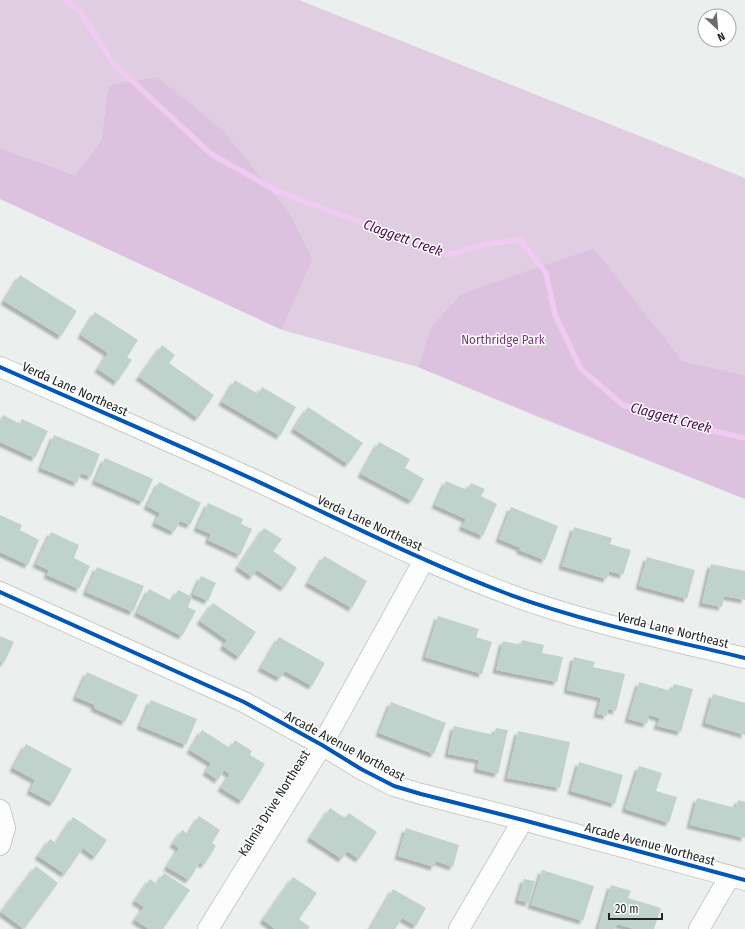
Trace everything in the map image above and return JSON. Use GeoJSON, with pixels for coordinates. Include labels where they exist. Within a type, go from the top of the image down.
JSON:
{"type":"FeatureCollection","features":[{"type":"Feature","properties":{"kind":"street","name":"Verda Lane Northeast"},"geometry":{"type":"LineString","coordinates":[[0,366],[274,489],[424,560],[509,594],[562,611],[745,658]]}},
{"type":"Feature","properties":{"kind":"street","name":"Kalmia Drive Northeast"},"geometry":{"type":"LineString","coordinates":[[208,929],[322,745],[424,560]]}},
{"type":"Feature","properties":{"kind":"street","name":"Arcade Avenue Northeast"},"geometry":{"type":"LineString","coordinates":[[0,592],[244,702],[394,786],[737,878]]}},
{"type":"Feature","properties":{"kind":"street"},"geometry":{"type":"LineString","coordinates":[[0,810],[5,828],[0,845]]}},
{"type":"Feature","properties":{"kind":"street"},"geometry":{"type":"LineString","coordinates":[[459,929],[523,820]]}},
{"type":"Feature","properties":{"kind":"street"},"geometry":{"type":"LineString","coordinates":[[699,929],[737,878]]}},
{"type":"Feature","properties":{"kind":"green space","name":"Northridge Park"},"geometry":{"type":"Polygon","coordinates":[[[0,0],[299,0],[745,178],[745,375],[683,361],[594,248],[541,267],[745,438],[745,499],[533,415],[418,367],[282,330],[313,259],[290,213],[225,132],[108,86],[101,141],[75,175],[0,148],[0,0]],[[460,296],[431,326],[419,364],[460,296]]]}},
{"type":"Feature","properties":{"kind":"green space"},"geometry":{"type":"Polygon","coordinates":[[[157,77],[225,132],[290,213],[313,259],[282,330],[0,199],[0,148],[75,175],[101,141],[108,86],[157,77]]]}},
{"type":"Feature","properties":{"kind":"green space","name":"Northridge Park"},"geometry":{"type":"Polygon","coordinates":[[[594,248],[683,361],[745,375],[745,499],[418,367],[431,326],[461,294],[594,248]]]}},
{"type":"Feature","properties":{"kind":"building"},"geometry":{"type":"Polygon","coordinates":[[[20,275],[77,311],[61,336],[4,301],[20,275]]]}},
{"type":"Feature","properties":{"kind":"building"},"geometry":{"type":"Polygon","coordinates":[[[95,312],[138,340],[127,357],[132,360],[117,382],[98,369],[108,353],[81,335],[95,312]]]}},
{"type":"Feature","properties":{"kind":"building"},"geometry":{"type":"Polygon","coordinates":[[[162,345],[175,355],[169,363],[214,395],[198,418],[139,377],[162,345]]]}},
{"type":"Feature","properties":{"kind":"building"},"geometry":{"type":"Polygon","coordinates":[[[235,380],[258,394],[262,387],[296,407],[280,436],[222,402],[235,380]]]}},
{"type":"Feature","properties":{"kind":"building"},"geometry":{"type":"Polygon","coordinates":[[[308,407],[363,443],[348,464],[294,429],[308,407]]]}},
{"type":"Feature","properties":{"kind":"building"},"geometry":{"type":"Polygon","coordinates":[[[3,415],[20,424],[22,419],[48,431],[35,458],[0,442],[0,421],[3,415]]]}},
{"type":"Feature","properties":{"kind":"building"},"geometry":{"type":"Polygon","coordinates":[[[54,435],[100,454],[91,477],[81,473],[77,483],[41,468],[54,435]]]}},
{"type":"Feature","properties":{"kind":"building"},"geometry":{"type":"Polygon","coordinates":[[[379,442],[410,459],[405,468],[424,479],[412,501],[361,474],[379,442]]]}},
{"type":"Feature","properties":{"kind":"building"},"geometry":{"type":"Polygon","coordinates":[[[105,458],[153,479],[143,502],[95,481],[105,458]]]}},
{"type":"Feature","properties":{"kind":"building"},"geometry":{"type":"Polygon","coordinates":[[[446,481],[467,490],[471,483],[485,489],[481,496],[497,504],[483,536],[462,527],[466,519],[435,505],[446,481]]]}},
{"type":"Feature","properties":{"kind":"building"},"geometry":{"type":"Polygon","coordinates":[[[159,482],[201,503],[190,525],[180,521],[174,532],[155,523],[160,513],[147,506],[159,482]]]}},
{"type":"Feature","properties":{"kind":"building"},"geometry":{"type":"Polygon","coordinates":[[[208,503],[243,519],[241,524],[252,529],[240,555],[208,540],[211,534],[197,528],[208,503]]]}},
{"type":"Feature","properties":{"kind":"building"},"geometry":{"type":"Polygon","coordinates":[[[511,507],[558,526],[545,560],[519,550],[521,548],[499,539],[511,507]]]}},
{"type":"Feature","properties":{"kind":"building"},"geometry":{"type":"Polygon","coordinates":[[[0,515],[22,525],[20,530],[39,540],[28,565],[0,552],[0,515]]]}},
{"type":"Feature","properties":{"kind":"building"},"geometry":{"type":"Polygon","coordinates":[[[574,527],[612,538],[610,544],[631,550],[623,575],[609,571],[607,579],[562,566],[574,527]]]}},
{"type":"Feature","properties":{"kind":"building"},"geometry":{"type":"Polygon","coordinates":[[[264,528],[282,539],[273,551],[297,568],[284,588],[257,570],[252,577],[238,567],[264,528]]]}},
{"type":"Feature","properties":{"kind":"building"},"geometry":{"type":"Polygon","coordinates":[[[51,532],[79,545],[74,558],[90,566],[79,589],[47,575],[49,570],[36,564],[51,532]]]}},
{"type":"Feature","properties":{"kind":"building"},"geometry":{"type":"Polygon","coordinates":[[[324,556],[367,581],[352,608],[308,583],[324,556]]]}},
{"type":"Feature","properties":{"kind":"building"},"geometry":{"type":"Polygon","coordinates":[[[647,557],[695,570],[687,599],[639,586],[647,557]]]}},
{"type":"Feature","properties":{"kind":"building"},"geometry":{"type":"Polygon","coordinates":[[[711,564],[745,571],[745,600],[724,596],[722,607],[702,603],[711,564]]]}},
{"type":"Feature","properties":{"kind":"building"},"geometry":{"type":"Polygon","coordinates":[[[97,567],[144,586],[133,612],[86,592],[97,567]]]}},
{"type":"Feature","properties":{"kind":"building"},"geometry":{"type":"Polygon","coordinates":[[[201,576],[216,583],[208,601],[193,594],[201,576]]]}},
{"type":"Feature","properties":{"kind":"building"},"geometry":{"type":"Polygon","coordinates":[[[149,589],[172,601],[178,590],[192,597],[188,607],[196,611],[182,636],[137,613],[149,589]]]}},
{"type":"Feature","properties":{"kind":"building"},"geometry":{"type":"Polygon","coordinates":[[[213,603],[256,632],[239,657],[223,646],[227,640],[200,621],[213,603]]]}},
{"type":"Feature","properties":{"kind":"building"},"geometry":{"type":"Polygon","coordinates":[[[438,616],[479,629],[476,637],[492,642],[482,674],[425,657],[438,616]]]}},
{"type":"Feature","properties":{"kind":"building"},"geometry":{"type":"Polygon","coordinates":[[[0,636],[14,642],[4,663],[0,661],[0,636]]]}},
{"type":"Feature","properties":{"kind":"building"},"geometry":{"type":"Polygon","coordinates":[[[279,637],[325,663],[312,686],[285,671],[280,678],[261,668],[279,637]]]}},
{"type":"Feature","properties":{"kind":"building"},"geometry":{"type":"Polygon","coordinates":[[[522,640],[544,645],[542,653],[563,657],[557,682],[496,670],[503,641],[521,645],[522,640]]]}},
{"type":"Feature","properties":{"kind":"building"},"geometry":{"type":"Polygon","coordinates":[[[574,657],[595,662],[593,667],[625,674],[616,711],[608,709],[607,716],[597,714],[601,698],[567,690],[574,657]]]}},
{"type":"Feature","properties":{"kind":"building"},"geometry":{"type":"Polygon","coordinates":[[[87,672],[138,695],[125,722],[94,708],[95,705],[76,697],[87,672]]]}},
{"type":"Feature","properties":{"kind":"building"},"geometry":{"type":"Polygon","coordinates":[[[639,682],[671,691],[674,684],[693,689],[681,732],[657,726],[660,718],[649,715],[647,724],[628,719],[639,682]]]}},
{"type":"Feature","properties":{"kind":"building"},"geometry":{"type":"Polygon","coordinates":[[[713,694],[745,703],[745,735],[705,723],[713,694]]]}},
{"type":"Feature","properties":{"kind":"building"},"geometry":{"type":"Polygon","coordinates":[[[151,700],[197,719],[186,745],[140,726],[151,700]]]}},
{"type":"Feature","properties":{"kind":"building"},"geometry":{"type":"Polygon","coordinates":[[[391,702],[446,723],[434,754],[379,733],[391,702]]]}},
{"type":"Feature","properties":{"kind":"building"},"geometry":{"type":"Polygon","coordinates":[[[454,726],[494,735],[496,728],[508,730],[498,774],[477,769],[479,760],[448,754],[454,726]]]}},
{"type":"Feature","properties":{"kind":"building"},"geometry":{"type":"Polygon","coordinates":[[[202,730],[230,748],[235,740],[252,751],[250,755],[265,764],[242,801],[221,788],[230,774],[224,770],[218,780],[206,772],[211,763],[190,750],[202,730]]]}},
{"type":"Feature","properties":{"kind":"building"},"geometry":{"type":"Polygon","coordinates":[[[518,731],[570,742],[560,788],[507,778],[518,731]]]}},
{"type":"Feature","properties":{"kind":"building"},"geometry":{"type":"Polygon","coordinates":[[[26,744],[72,769],[53,803],[30,791],[35,780],[13,768],[26,744]]]}},
{"type":"Feature","properties":{"kind":"building"},"geometry":{"type":"Polygon","coordinates":[[[579,762],[623,775],[615,804],[571,791],[579,762]]]}},
{"type":"Feature","properties":{"kind":"building"},"geometry":{"type":"Polygon","coordinates":[[[639,766],[662,773],[656,791],[677,797],[669,823],[625,809],[639,766]]]}},
{"type":"Feature","properties":{"kind":"building"},"geometry":{"type":"Polygon","coordinates":[[[697,798],[736,808],[738,800],[745,802],[745,838],[690,825],[697,798]]]}},
{"type":"Feature","properties":{"kind":"building"},"geometry":{"type":"Polygon","coordinates":[[[330,808],[345,818],[349,813],[377,832],[359,859],[347,851],[342,859],[310,838],[330,808]]]}},
{"type":"Feature","properties":{"kind":"building"},"geometry":{"type":"Polygon","coordinates":[[[199,816],[220,830],[212,843],[216,846],[204,865],[200,862],[189,880],[167,867],[179,848],[173,844],[182,830],[188,834],[199,816]]]}},
{"type":"Feature","properties":{"kind":"building"},"geometry":{"type":"Polygon","coordinates":[[[73,817],[107,840],[95,857],[83,848],[65,874],[38,856],[50,839],[56,843],[73,817]]]}},
{"type":"Feature","properties":{"kind":"building"},"geometry":{"type":"Polygon","coordinates":[[[406,828],[459,845],[453,867],[436,861],[434,867],[398,856],[406,828]]]}},
{"type":"Feature","properties":{"kind":"building"},"geometry":{"type":"Polygon","coordinates":[[[36,866],[58,883],[24,929],[1,912],[36,866]]]}},
{"type":"Feature","properties":{"kind":"building"},"geometry":{"type":"Polygon","coordinates":[[[542,870],[594,886],[583,921],[531,905],[542,870]]]}},
{"type":"Feature","properties":{"kind":"building"},"geometry":{"type":"Polygon","coordinates":[[[164,873],[190,890],[163,929],[149,929],[135,920],[144,907],[135,901],[150,879],[157,884],[164,873]]]}},
{"type":"Feature","properties":{"kind":"building"},"geometry":{"type":"Polygon","coordinates":[[[293,877],[317,893],[299,919],[310,927],[308,929],[275,929],[263,920],[293,877]]]}},
{"type":"Feature","properties":{"kind":"building"},"geometry":{"type":"Polygon","coordinates":[[[524,879],[535,881],[529,903],[518,900],[524,879]]]}},
{"type":"Feature","properties":{"kind":"building"},"geometry":{"type":"Polygon","coordinates":[[[611,885],[631,891],[628,898],[661,908],[654,929],[634,929],[617,924],[615,929],[598,929],[611,885]]]}},
{"type":"Feature","properties":{"kind":"building"},"geometry":{"type":"Polygon","coordinates":[[[393,889],[426,908],[416,926],[402,918],[395,929],[370,929],[393,889]]]}},
{"type":"Feature","properties":{"kind":"waterway","name":"Claggett Creek"},"geometry":{"type":"LineString","coordinates":[[65,0],[80,12],[113,63],[211,154],[277,191],[448,255],[492,243],[520,240],[546,273],[555,315],[581,369],[623,405],[709,430],[745,438]]}},
{"type":"Feature","properties":{"kind":"cycle path"},"geometry":{"type":"LineString","coordinates":[[0,367],[207,458],[449,570],[508,594],[596,622],[745,658]]}},
{"type":"Feature","properties":{"kind":"cycle path"},"geometry":{"type":"LineString","coordinates":[[0,592],[244,702],[322,745],[361,769],[394,786],[745,880]]}}]}
